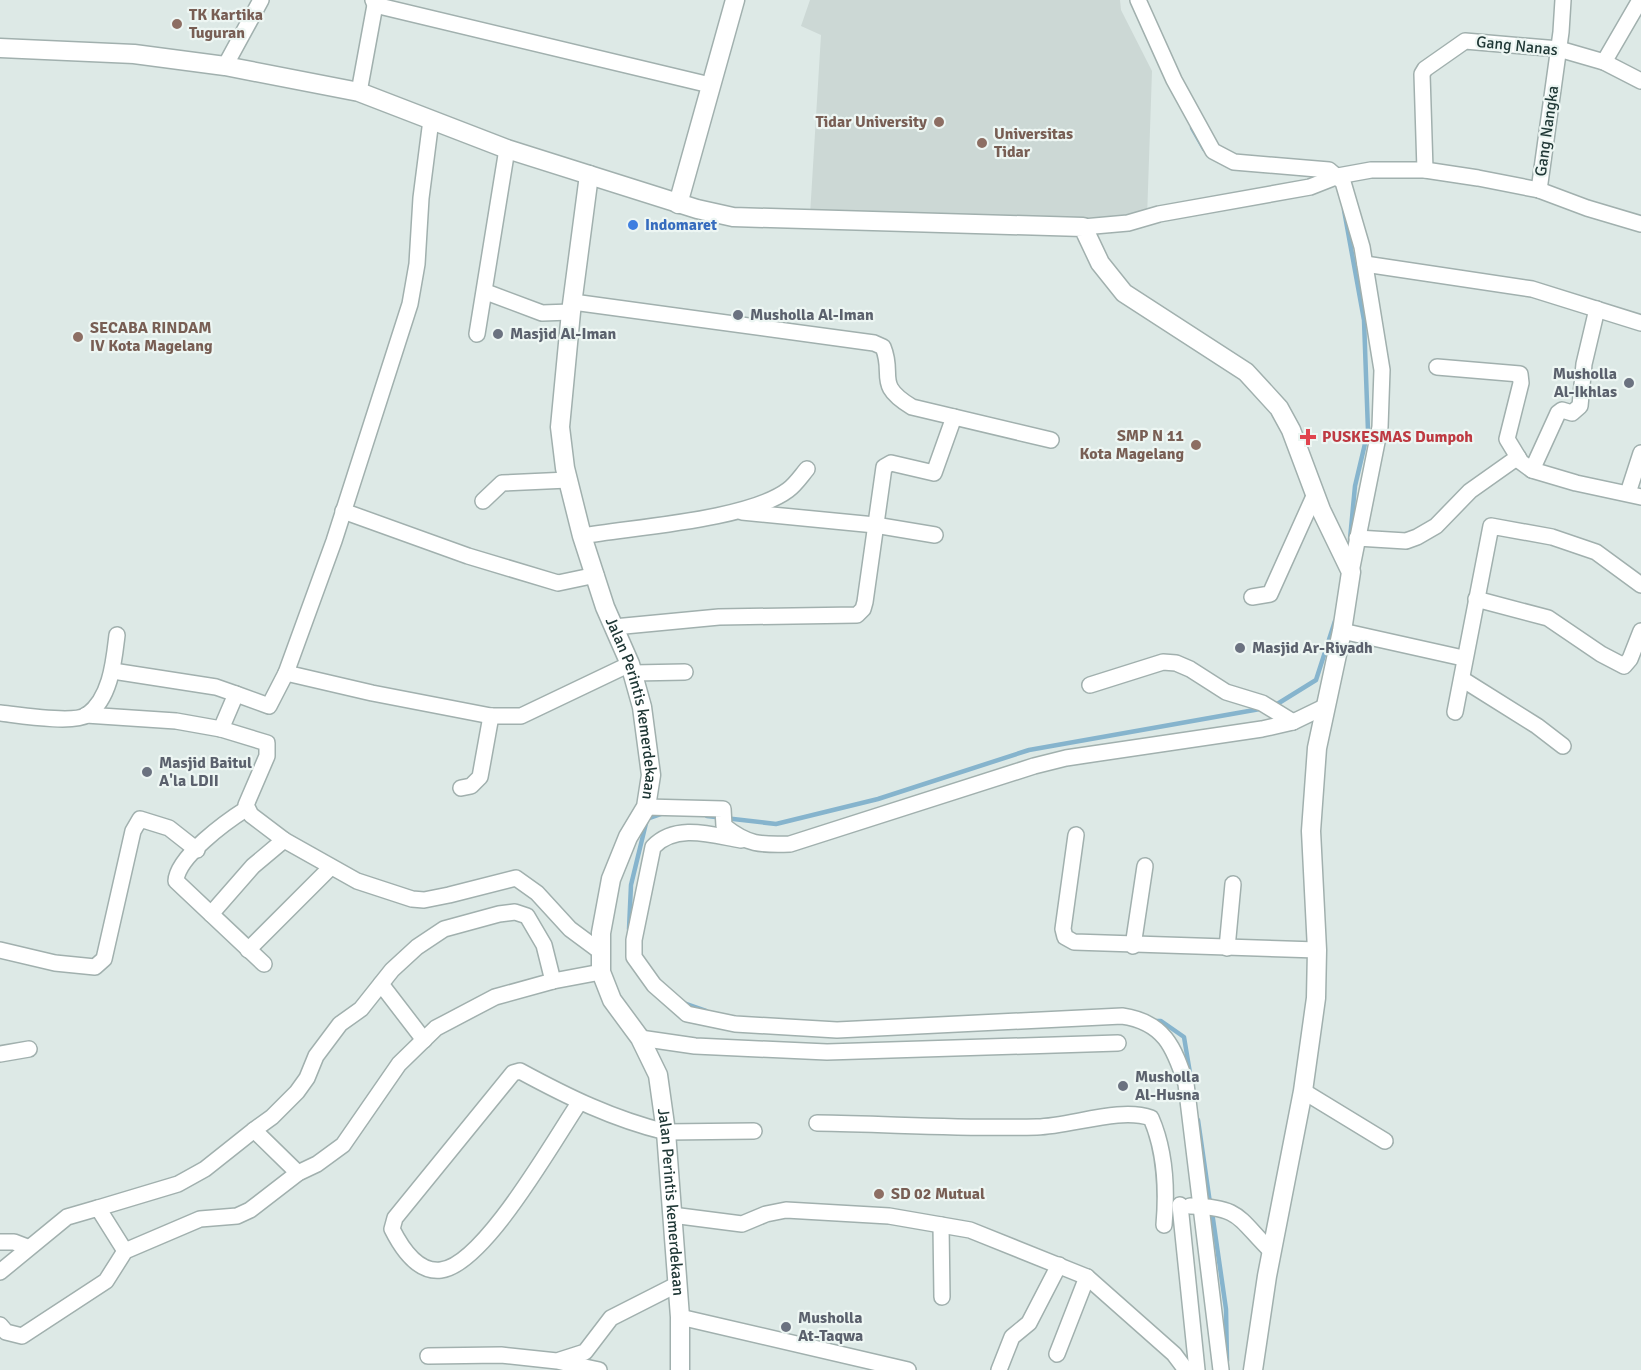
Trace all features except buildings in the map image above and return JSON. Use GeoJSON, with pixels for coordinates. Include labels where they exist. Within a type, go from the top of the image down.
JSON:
{"type":"FeatureCollection","features":[{"type":"Feature","properties":{"kind":"street"},"geometry":{"type":"LineString","coordinates":[[225,66],[261,0]]}},
{"type":"Feature","properties":{"kind":"street"},"geometry":{"type":"LineString","coordinates":[[678,204],[735,0]]}},
{"type":"Feature","properties":{"kind":"street"},"geometry":{"type":"LineString","coordinates":[[1138,0],[1169,72],[1213,151],[1234,162],[1329,170],[1338,176],[1357,222],[1382,370],[1382,408],[1371,477],[1348,567],[1342,631],[1317,748],[1311,831],[1317,950],[1316,998],[1303,1091],[1272,1252],[1253,1370]]}},
{"type":"Feature","properties":{"kind":"street","name":"Gang Nangka"},"geometry":{"type":"LineString","coordinates":[[1539,190],[1559,49],[1563,0]]}},
{"type":"Feature","properties":{"kind":"street"},"geometry":{"type":"LineString","coordinates":[[1604,62],[1640,0]]}},
{"type":"Feature","properties":{"kind":"street"},"geometry":{"type":"LineString","coordinates":[[359,92],[374,3],[710,85]]}},
{"type":"Feature","properties":{"kind":"street","name":"Gang Nanas"},"geometry":{"type":"LineString","coordinates":[[1425,170],[1421,80],[1425,69],[1460,44],[1471,40],[1559,49],[1604,62],[1641,81]]}},
{"type":"Feature","properties":{"kind":"street"},"geometry":{"type":"LineString","coordinates":[[0,48],[134,54],[225,66],[359,92],[507,149],[678,204],[733,217],[1083,227],[1128,223],[1159,214],[1310,187],[1338,176],[1371,170],[1425,170],[1539,190],[1587,208],[1641,224]]}},
{"type":"Feature","properties":{"kind":"street"},"geometry":{"type":"LineString","coordinates":[[113,671],[216,687],[269,706],[286,672],[343,511],[410,304],[417,264],[421,198],[431,120]]}},
{"type":"Feature","properties":{"kind":"street"},"geometry":{"type":"LineString","coordinates":[[477,334],[486,292],[507,149]]}},
{"type":"Feature","properties":{"kind":"street","name":"Jalan Perintis kemerdekaan"},"geometry":{"type":"LineString","coordinates":[[589,175],[560,427],[568,480],[582,536],[614,627],[632,669],[642,707],[651,775],[646,807],[628,837],[611,879],[601,933],[601,972],[612,1000],[640,1038],[658,1075],[666,1132],[680,1317],[680,1370]]}},
{"type":"Feature","properties":{"kind":"street"},"geometry":{"type":"LineString","coordinates":[[1083,227],[1100,263],[1124,293],[1246,372],[1264,389],[1288,423],[1315,494],[1348,567]]}},
{"type":"Feature","properties":{"kind":"street"},"geometry":{"type":"LineString","coordinates":[[1365,264],[1532,289],[1641,323]]}},
{"type":"Feature","properties":{"kind":"street"},"geometry":{"type":"LineString","coordinates":[[486,292],[542,313],[572,307],[874,344],[883,347],[886,380],[900,400],[912,407],[1052,440]]}},
{"type":"Feature","properties":{"kind":"street"},"geometry":{"type":"LineString","coordinates":[[1532,470],[1558,413],[1562,410],[1572,413],[1580,406],[1584,364],[1597,309]]}},
{"type":"Feature","properties":{"kind":"street"},"geometry":{"type":"LineString","coordinates":[[1437,367],[1520,374],[1521,383],[1507,439],[1525,466],[1532,470],[1576,483],[1634,495],[1641,453]]}},
{"type":"Feature","properties":{"kind":"street"},"geometry":{"type":"LineString","coordinates":[[614,627],[719,617],[857,615],[863,609],[865,602],[884,467],[891,463],[934,473],[954,417]]}},
{"type":"Feature","properties":{"kind":"street"},"geometry":{"type":"LineString","coordinates":[[1357,538],[1406,541],[1418,537],[1436,526],[1470,491],[1518,457]]}},
{"type":"Feature","properties":{"kind":"street"},"geometry":{"type":"LineString","coordinates":[[582,536],[730,511],[762,503],[788,490],[807,469]]}},
{"type":"Feature","properties":{"kind":"street"},"geometry":{"type":"LineString","coordinates":[[483,501],[502,483],[568,480]]}},
{"type":"Feature","properties":{"kind":"street"},"geometry":{"type":"LineString","coordinates":[[1252,597],[1270,594],[1315,494]]}},
{"type":"Feature","properties":{"kind":"street"},"geometry":{"type":"LineString","coordinates":[[343,511],[468,556],[558,583],[596,575]]}},
{"type":"Feature","properties":{"kind":"street"},"geometry":{"type":"LineString","coordinates":[[730,511],[875,525],[935,535]]}},
{"type":"Feature","properties":{"kind":"street"},"geometry":{"type":"LineString","coordinates":[[1455,712],[1462,679],[1463,658],[1491,526],[1552,537],[1596,552],[1641,585]]}},
{"type":"Feature","properties":{"kind":"street"},"geometry":{"type":"LineString","coordinates":[[1476,599],[1548,618],[1601,654],[1624,666],[1630,659],[1641,631]]}},
{"type":"Feature","properties":{"kind":"street"},"geometry":{"type":"LineString","coordinates":[[1342,631],[1463,658]]}},
{"type":"Feature","properties":{"kind":"street"},"geometry":{"type":"LineString","coordinates":[[86,715],[98,702],[113,671],[117,634]]}},
{"type":"Feature","properties":{"kind":"street"},"geometry":{"type":"LineString","coordinates":[[1089,685],[1162,662],[1176,663],[1190,669],[1226,692],[1262,703],[1293,722]]}},
{"type":"Feature","properties":{"kind":"street"},"geometry":{"type":"LineString","coordinates":[[286,672],[372,693],[491,716],[521,716],[632,669],[684,672]]}},
{"type":"Feature","properties":{"kind":"street"},"geometry":{"type":"LineString","coordinates":[[1462,679],[1563,746]]}},
{"type":"Feature","properties":{"kind":"street"},"geometry":{"type":"LineString","coordinates":[[221,729],[236,694]]}},
{"type":"Feature","properties":{"kind":"street"},"geometry":{"type":"LineString","coordinates":[[1197,1370],[1185,1205],[1186,1084],[1172,1046],[1154,1027],[1140,1019],[1104,1016],[837,1029],[735,1024],[687,1014],[671,1001],[654,985],[634,957],[634,940],[653,847],[661,838],[689,832],[763,845],[790,844],[1045,763],[1293,722],[1326,706]]}},
{"type":"Feature","properties":{"kind":"street"},"geometry":{"type":"LineString","coordinates":[[0,712],[68,719],[86,715],[176,721],[221,729],[261,740],[268,746],[267,756],[246,809],[224,823],[197,849],[176,874],[176,881],[264,964]]}},
{"type":"Feature","properties":{"kind":"street"},"geometry":{"type":"LineString","coordinates":[[461,788],[471,786],[480,777],[491,716]]}},
{"type":"Feature","properties":{"kind":"street"},"geometry":{"type":"LineString","coordinates":[[646,807],[724,818],[741,840]]}},
{"type":"Feature","properties":{"kind":"street"},"geometry":{"type":"LineString","coordinates":[[246,809],[284,840],[330,868],[375,887],[424,900],[516,878],[537,893],[570,929],[601,952]]}},
{"type":"Feature","properties":{"kind":"street"},"geometry":{"type":"LineString","coordinates":[[0,950],[55,963],[94,967],[104,959],[133,831],[140,819],[169,828],[197,849]]}},
{"type":"Feature","properties":{"kind":"street"},"geometry":{"type":"LineString","coordinates":[[1076,835],[1063,929],[1065,937],[1074,942],[1317,950]]}},
{"type":"Feature","properties":{"kind":"street"},"geometry":{"type":"LineString","coordinates":[[211,914],[253,866],[284,840]]}},
{"type":"Feature","properties":{"kind":"street"},"geometry":{"type":"LineString","coordinates":[[1133,945],[1145,866]]}},
{"type":"Feature","properties":{"kind":"street"},"geometry":{"type":"LineString","coordinates":[[248,950],[330,868]]}},
{"type":"Feature","properties":{"kind":"street"},"geometry":{"type":"LineString","coordinates":[[1227,948],[1233,884]]}},
{"type":"Feature","properties":{"kind":"street"},"geometry":{"type":"LineString","coordinates":[[0,1272],[27,1247],[67,1216],[178,1184],[205,1169],[272,1117],[297,1092],[307,1078],[316,1056],[340,1024],[361,1009],[381,984],[417,947],[444,929],[499,914],[515,912],[527,916],[544,945],[554,981]]}},
{"type":"Feature","properties":{"kind":"street"},"geometry":{"type":"LineString","coordinates":[[0,1325],[6,1332],[22,1336],[105,1281],[125,1251],[200,1219],[237,1216],[250,1210],[298,1173],[318,1164],[343,1145],[399,1064],[436,1028],[495,997],[554,981],[601,972]]}},
{"type":"Feature","properties":{"kind":"street"},"geometry":{"type":"LineString","coordinates":[[381,984],[424,1040]]}},
{"type":"Feature","properties":{"kind":"street"},"geometry":{"type":"LineString","coordinates":[[640,1038],[695,1046],[827,1052],[1118,1043]]}},
{"type":"Feature","properties":{"kind":"street"},"geometry":{"type":"LineString","coordinates":[[0,1054],[29,1049]]}},
{"type":"Feature","properties":{"kind":"street"},"geometry":{"type":"LineString","coordinates":[[579,1103],[490,1236],[461,1262],[442,1270],[429,1269],[416,1262],[392,1229],[395,1218],[513,1073],[520,1071],[579,1103],[605,1114],[666,1132],[754,1131]]}},
{"type":"Feature","properties":{"kind":"street"},"geometry":{"type":"LineString","coordinates":[[1303,1091],[1385,1141]]}},
{"type":"Feature","properties":{"kind":"street"},"geometry":{"type":"LineString","coordinates":[[817,1123],[1038,1127],[1091,1121],[1124,1113],[1140,1114],[1150,1118],[1185,1205],[1221,1370]]}},
{"type":"Feature","properties":{"kind":"street"},"geometry":{"type":"LineString","coordinates":[[254,1130],[298,1173]]}},
{"type":"Feature","properties":{"kind":"street"},"geometry":{"type":"LineString","coordinates":[[1164,1225],[1185,1205],[1226,1209],[1240,1217],[1272,1252]]}},
{"type":"Feature","properties":{"kind":"street"},"geometry":{"type":"LineString","coordinates":[[98,1208],[125,1251]]}},
{"type":"Feature","properties":{"kind":"street"},"geometry":{"type":"LineString","coordinates":[[672,1215],[742,1224],[766,1214],[786,1210],[889,1216],[970,1230],[1087,1277],[1174,1354],[1186,1370]]}},
{"type":"Feature","properties":{"kind":"street"},"geometry":{"type":"LineString","coordinates":[[941,1225],[942,1297]]}},
{"type":"Feature","properties":{"kind":"street"},"geometry":{"type":"LineString","coordinates":[[0,1242],[14,1242],[27,1247]]}},
{"type":"Feature","properties":{"kind":"street"},"geometry":{"type":"LineString","coordinates":[[999,1370],[1012,1337],[1029,1323],[1059,1265]]}},
{"type":"Feature","properties":{"kind":"street"},"geometry":{"type":"LineString","coordinates":[[1057,1354],[1087,1277]]}},
{"type":"Feature","properties":{"kind":"street"},"geometry":{"type":"LineString","coordinates":[[558,1361],[585,1352],[611,1318],[676,1285]]}},
{"type":"Feature","properties":{"kind":"street"},"geometry":{"type":"LineString","coordinates":[[680,1317],[908,1370]]}},
{"type":"Feature","properties":{"kind":"street"},"geometry":{"type":"LineString","coordinates":[[428,1356],[501,1355],[558,1361],[599,1370]]}},
{"type":"Feature","properties":{"kind":"shaded area","name":"Universitas Tidar"},"geometry":{"type":"Polygon","coordinates":[[[810,0],[1120,0],[1121,10],[1152,71],[1147,218],[810,215],[821,35],[801,26],[810,0]]]}},
{"type":"Feature","properties":{"kind":"waterway"},"geometry":{"type":"LineString","coordinates":[[1192,128],[1204,149]]}},
{"type":"Feature","properties":{"kind":"waterway"},"geometry":{"type":"LineString","coordinates":[[1344,210],[1364,320],[1368,431],[1355,486],[1350,539]]}},
{"type":"Feature","properties":{"kind":"waterway"},"geometry":{"type":"LineString","coordinates":[[1274,706],[1316,680],[1335,621]]}},
{"type":"Feature","properties":{"kind":"waterway"},"geometry":{"type":"LineString","coordinates":[[707,816],[776,824],[878,799],[1029,750],[1260,709]]}},
{"type":"Feature","properties":{"kind":"waterway"},"geometry":{"type":"LineString","coordinates":[[629,929],[631,885],[647,819],[664,813]]}},
{"type":"Feature","properties":{"kind":"waterway"},"geometry":{"type":"LineString","coordinates":[[683,1003],[706,1011]]}},
{"type":"Feature","properties":{"kind":"waterway"},"geometry":{"type":"LineString","coordinates":[[1150,1021],[1161,1021],[1184,1037],[1191,1079]]}},
{"type":"Feature","properties":{"kind":"waterway"},"geometry":{"type":"LineString","coordinates":[[1198,1120],[1210,1203]]}},
{"type":"Feature","properties":{"kind":"waterway"},"geometry":{"type":"LineString","coordinates":[[1212,1212],[1226,1309],[1227,1361]]}},
{"type":"Feature","properties":{"kind":"place","name":"TK Kartika Tuguran"},"geometry":{"type":"Point","coordinates":[177,24]}},
{"type":"Feature","properties":{"kind":"place","name":"Tidar University"},"geometry":{"type":"Point","coordinates":[939,122]}},
{"type":"Feature","properties":{"kind":"place","name":"Universitas Tidar"},"geometry":{"type":"Point","coordinates":[982,143]}},
{"type":"Feature","properties":{"kind":"place","name":"Indomaret"},"geometry":{"type":"Point","coordinates":[633,225]}},
{"type":"Feature","properties":{"kind":"place","name":"Musholla Al-Iman"},"geometry":{"type":"Point","coordinates":[738,315]}},
{"type":"Feature","properties":{"kind":"place","name":"Masjid Al-Iman"},"geometry":{"type":"Point","coordinates":[498,334]}},
{"type":"Feature","properties":{"kind":"place","name":"SECABA RINDAM IV Kota Magelang"},"geometry":{"type":"Point","coordinates":[78,337]}},
{"type":"Feature","properties":{"kind":"place","name":"Musholla Al-Ikhlas"},"geometry":{"type":"Point","coordinates":[1629,383]}},
{"type":"Feature","properties":{"kind":"place","name":"PUSKESMAS Dumpoh"},"geometry":{"type":"Point","coordinates":[1308,437]}},
{"type":"Feature","properties":{"kind":"place","name":"SMP N 11 Kota Magelang"},"geometry":{"type":"Point","coordinates":[1196,445]}},
{"type":"Feature","properties":{"kind":"place","name":"Masjid Ar-Riyadh"},"geometry":{"type":"Point","coordinates":[1240,648]}},
{"type":"Feature","properties":{"kind":"place","name":"Masjid Baitul A'la LDII"},"geometry":{"type":"Point","coordinates":[147,772]}},
{"type":"Feature","properties":{"kind":"place","name":"Musholla Al-Husna"},"geometry":{"type":"Point","coordinates":[1123,1086]}},
{"type":"Feature","properties":{"kind":"place","name":"SD 02 Mutual"},"geometry":{"type":"Point","coordinates":[879,1194]}},
{"type":"Feature","properties":{"kind":"place","name":"Musholla At-Taqwa"},"geometry":{"type":"Point","coordinates":[786,1327]}}]}
